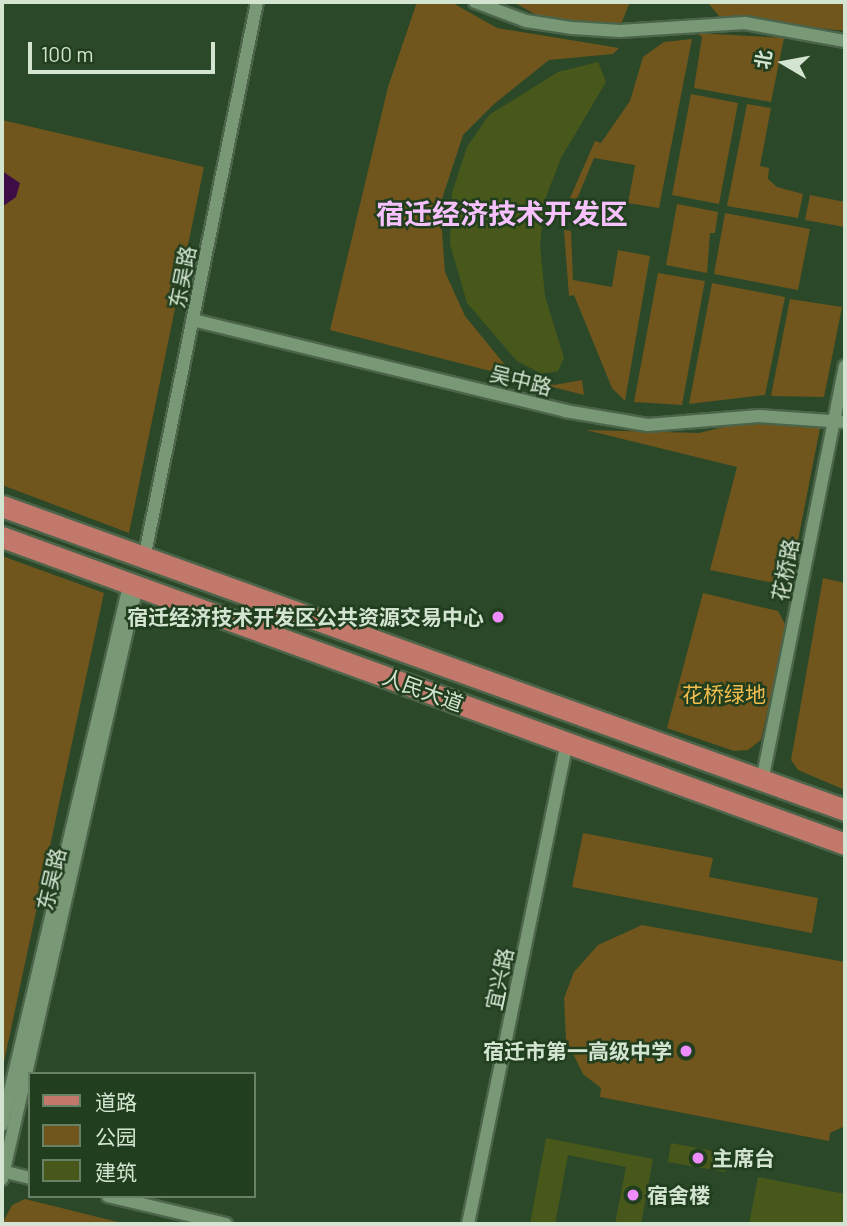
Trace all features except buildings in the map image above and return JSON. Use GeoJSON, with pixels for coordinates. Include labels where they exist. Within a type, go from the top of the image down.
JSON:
{"type":"FeatureCollection","features":[{"type":"Feature","properties":{"kind":"main road","name":"人民大道"},"geometry":{"type":"LineString","coordinates":[[2,506],[845,810]]}},
{"type":"Feature","properties":{"kind":"main road","name":"人民大道"},"geometry":{"type":"LineString","coordinates":[[2,537],[845,844]]}},
{"type":"Feature","properties":{"kind":"street","name":"东吴路"},"geometry":{"type":"LineString","coordinates":[[144,559],[257,2]]}},
{"type":"Feature","properties":{"kind":"street"},"geometry":{"type":"LineString","coordinates":[[475,2],[572,28],[745,23],[845,41]]}},
{"type":"Feature","properties":{"kind":"street","name":"吴中路"},"geometry":{"type":"LineString","coordinates":[[193,320],[565,411],[648,425],[759,416],[840,421]]}},
{"type":"Feature","properties":{"kind":"street","name":"花桥路"},"geometry":{"type":"LineString","coordinates":[[762,781],[840,421],[845,366]]}},
{"type":"Feature","properties":{"kind":"street","name":"东吴路"},"geometry":{"type":"LineString","coordinates":[[2,1125],[133,585]]}},
{"type":"Feature","properties":{"kind":"street","name":"东吴路"},"geometry":{"type":"LineString","coordinates":[[2,1174],[133,585]]}},
{"type":"Feature","properties":{"kind":"street","name":"宜兴路"},"geometry":{"type":"LineString","coordinates":[[468,1224],[567,742]]}},
{"type":"Feature","properties":{"kind":"street"},"geometry":{"type":"LineString","coordinates":[[2,1174],[28,1178]]}},
{"type":"Feature","properties":{"kind":"street"},"geometry":{"type":"LineString","coordinates":[[116,1198],[226,1224]]}},
{"type":"Feature","properties":{"kind":"green space"},"geometry":{"type":"Polygon","coordinates":[[[417,2],[451,2],[497,28],[619,48],[613,54],[549,60],[494,104],[463,135],[440,205],[445,272],[465,316],[510,371],[554,385],[582,380],[584,395],[330,330],[388,87],[417,2]]]}},
{"type":"Feature","properties":{"kind":"green space"},"geometry":{"type":"Polygon","coordinates":[[[513,2],[630,2],[621,24],[544,19],[513,2]]]}},
{"type":"Feature","properties":{"kind":"green space"},"geometry":{"type":"Polygon","coordinates":[[[845,2],[845,31],[719,16],[708,3],[845,2]]]}},
{"type":"Feature","properties":{"kind":"green space"},"geometry":{"type":"Polygon","coordinates":[[[696,33],[784,38],[771,102],[694,88],[702,37],[696,33]]]}},
{"type":"Feature","properties":{"kind":"green space"},"geometry":{"type":"Polygon","coordinates":[[[692,39],[659,208],[628,203],[635,165],[594,158],[577,199],[570,198],[595,141],[601,143],[630,101],[643,57],[664,42],[692,39]]]}},
{"type":"Feature","properties":{"kind":"green space"},"geometry":{"type":"Polygon","coordinates":[[[691,94],[738,103],[719,204],[672,195],[691,94]]]}},
{"type":"Feature","properties":{"kind":"green space"},"geometry":{"type":"Polygon","coordinates":[[[747,104],[771,108],[760,166],[769,168],[768,179],[777,187],[803,194],[798,218],[727,206],[747,104]]]}},
{"type":"Feature","properties":{"kind":"green space"},"geometry":{"type":"Polygon","coordinates":[[[2,120],[204,167],[129,533],[2,485],[2,120]]]}},
{"type":"Feature","properties":{"kind":"green space"},"geometry":{"type":"Polygon","coordinates":[[[810,195],[845,202],[845,227],[805,220],[810,195]]]}},
{"type":"Feature","properties":{"kind":"green space"},"geometry":{"type":"Polygon","coordinates":[[[677,204],[718,212],[715,233],[710,233],[707,273],[666,265],[677,204]]]}},
{"type":"Feature","properties":{"kind":"green space"},"geometry":{"type":"Polygon","coordinates":[[[725,213],[810,229],[798,290],[714,274],[725,213]]]}},
{"type":"Feature","properties":{"kind":"green space"},"geometry":{"type":"Polygon","coordinates":[[[564,230],[571,231],[573,280],[612,287],[618,250],[650,256],[625,401],[612,388],[574,295],[569,296],[564,230]]]}},
{"type":"Feature","properties":{"kind":"green space"},"geometry":{"type":"Polygon","coordinates":[[[658,273],[705,281],[682,405],[634,402],[658,273]]]}},
{"type":"Feature","properties":{"kind":"green space"},"geometry":{"type":"Polygon","coordinates":[[[712,283],[785,297],[765,395],[689,404],[712,283]]]}},
{"type":"Feature","properties":{"kind":"green space"},"geometry":{"type":"Polygon","coordinates":[[[790,299],[842,307],[824,397],[771,396],[790,299]]]}},
{"type":"Feature","properties":{"kind":"green space"},"geometry":{"type":"Polygon","coordinates":[[[748,421],[821,423],[790,581],[784,585],[710,570],[737,467],[586,430],[699,433],[748,421]]]}},
{"type":"Feature","properties":{"kind":"green space"},"geometry":{"type":"Polygon","coordinates":[[[2,556],[104,593],[2,1071],[2,556]]]}},
{"type":"Feature","properties":{"kind":"green space"},"geometry":{"type":"Polygon","coordinates":[[[823,578],[845,583],[845,790],[798,770],[791,760],[823,578]]]}},
{"type":"Feature","properties":{"kind":"green space","name":"花桥绿地"},"geometry":{"type":"Polygon","coordinates":[[[703,593],[778,611],[786,626],[761,740],[748,750],[734,751],[667,728],[703,593]]]}},
{"type":"Feature","properties":{"kind":"green space"},"geometry":{"type":"Polygon","coordinates":[[[583,833],[713,858],[709,877],[818,898],[812,933],[572,887],[583,833]]]}},
{"type":"Feature","properties":{"kind":"green space"},"geometry":{"type":"Polygon","coordinates":[[[642,925],[845,962],[845,1126],[830,1133],[829,1141],[600,1097],[601,1088],[583,1074],[566,1039],[564,998],[574,972],[598,945],[642,925]]]}},
{"type":"Feature","properties":{"kind":"green space"},"geometry":{"type":"Polygon","coordinates":[[[25,1199],[126,1224],[2,1224],[12,1205],[25,1199]]]}},
{"type":"Feature","properties":{"kind":"shaded area"},"geometry":{"type":"Polygon","coordinates":[[[2,171],[20,183],[16,197],[2,207],[2,171]]]}},
{"type":"Feature","properties":{"kind":"place","name":"宿迁经济技术开发区公共资源交易中心"},"geometry":{"type":"Point","coordinates":[498,617]}},
{"type":"Feature","properties":{"kind":"place","name":"宿迁市第一高级中学"},"geometry":{"type":"Point","coordinates":[686,1051]}},
{"type":"Feature","properties":{"kind":"place","name":"主席台"},"geometry":{"type":"Point","coordinates":[698,1158]}},
{"type":"Feature","properties":{"kind":"place","name":"宿舍楼"},"geometry":{"type":"Point","coordinates":[633,1195]}},
{"type":"Feature","properties":{"kind":"district","name":"宿迁经济技术开发区"},"geometry":{"type":"Point","coordinates":[502,213]}}]}
